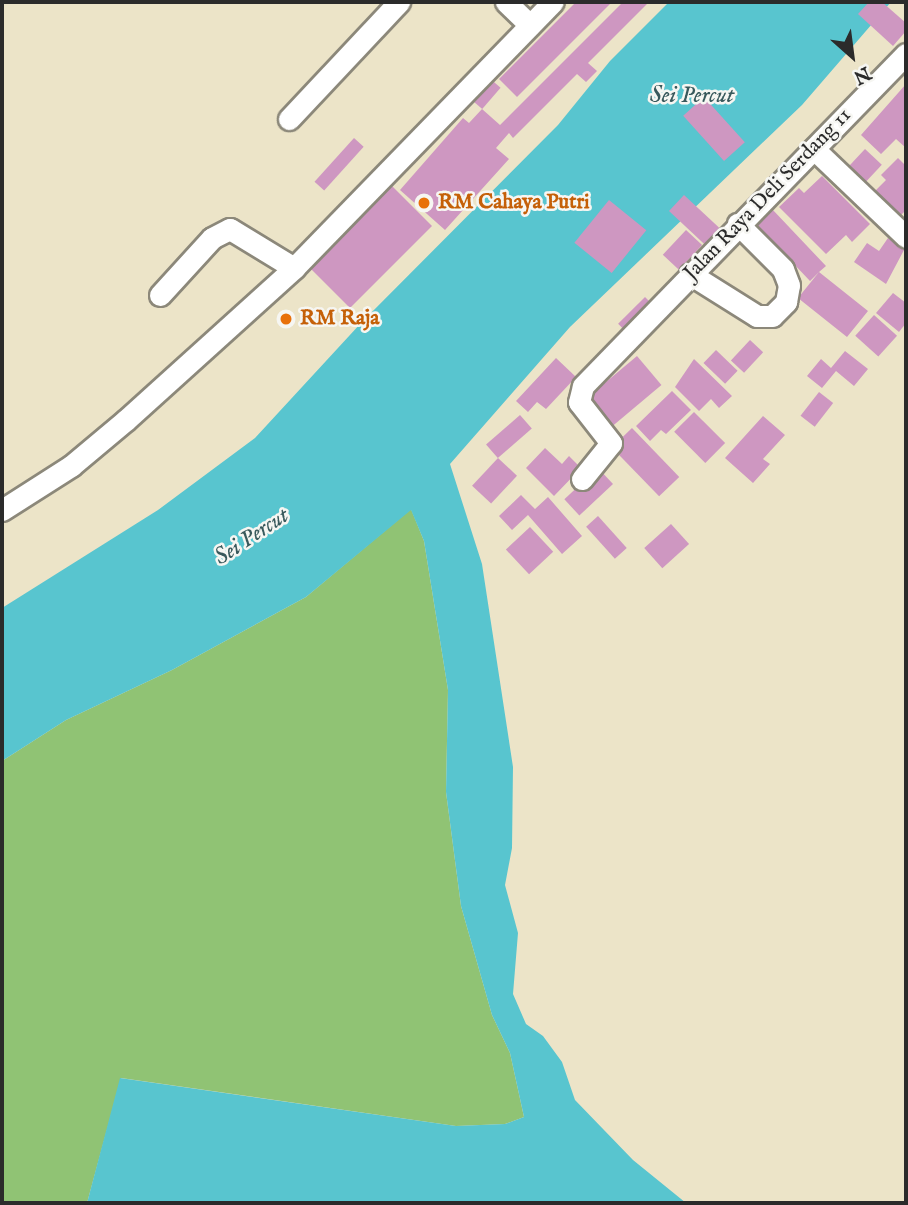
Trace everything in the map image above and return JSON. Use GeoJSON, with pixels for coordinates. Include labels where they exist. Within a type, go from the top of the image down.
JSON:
{"type":"FeatureCollection","features":[{"type":"Feature","properties":{"kind":"street"},"geometry":{"type":"LineString","coordinates":[[289,119],[399,2]]}},
{"type":"Feature","properties":{"kind":"street"},"geometry":{"type":"LineString","coordinates":[[506,2],[530,25]]}},
{"type":"Feature","properties":{"kind":"street"},"geometry":{"type":"LineString","coordinates":[[2,510],[71,466],[126,421],[295,268],[553,2]]}},
{"type":"Feature","properties":{"kind":"street","name":"Jalan Raya Deli Serdang 11"},"geometry":{"type":"LineString","coordinates":[[582,479],[611,443],[579,402],[579,394],[690,274],[906,54]]}},
{"type":"Feature","properties":{"kind":"street"},"geometry":{"type":"LineString","coordinates":[[814,149],[906,237]]}},
{"type":"Feature","properties":{"kind":"street"},"geometry":{"type":"LineString","coordinates":[[690,274],[757,316],[772,316],[786,302],[789,285],[783,269],[738,225]]}},
{"type":"Feature","properties":{"kind":"street"},"geometry":{"type":"LineString","coordinates":[[160,295],[212,238],[230,229],[295,268]]}},
{"type":"Feature","properties":{"kind":"green space"},"geometry":{"type":"Polygon","coordinates":[[[411,509],[424,541],[448,690],[446,792],[461,906],[492,1015],[510,1053],[524,1117],[505,1124],[456,1126],[121,1078],[87,1203],[2,1203],[2,761],[66,720],[172,670],[306,597],[411,509]]]}},
{"type":"Feature","properties":{"kind":"water","name":"Sei Percut"},"geometry":{"type":"Polygon","coordinates":[[[669,2],[891,2],[802,105],[570,327],[450,464],[482,564],[513,767],[512,848],[505,885],[518,933],[513,994],[526,1024],[543,1036],[562,1062],[575,1100],[633,1160],[686,1203],[87,1203],[120,1078],[456,1126],[505,1124],[524,1117],[510,1053],[492,1015],[461,906],[446,792],[448,690],[424,541],[411,510],[306,597],[172,670],[66,720],[2,761],[2,608],[158,510],[255,438],[361,323],[558,125],[610,61],[669,2]]]}},
{"type":"Feature","properties":{"kind":"building"},"geometry":{"type":"Polygon","coordinates":[[[576,2],[612,2],[517,97],[499,79],[576,2]]]}},
{"type":"Feature","properties":{"kind":"building"},"geometry":{"type":"Polygon","coordinates":[[[623,2],[647,4],[588,63],[597,71],[586,82],[577,74],[513,138],[509,133],[496,148],[509,159],[445,230],[400,190],[463,118],[469,123],[482,109],[500,125],[623,2]]]}},
{"type":"Feature","properties":{"kind":"building"},"geometry":{"type":"Polygon","coordinates":[[[869,2],[882,2],[906,23],[906,31],[893,46],[858,14],[869,2]]]}},
{"type":"Feature","properties":{"kind":"building"},"geometry":{"type":"Polygon","coordinates":[[[487,76],[501,88],[482,109],[469,97],[487,76]]]}},
{"type":"Feature","properties":{"kind":"building"},"geometry":{"type":"Polygon","coordinates":[[[906,84],[906,148],[896,139],[881,154],[861,135],[906,84]]]}},
{"type":"Feature","properties":{"kind":"building"},"geometry":{"type":"Polygon","coordinates":[[[704,97],[745,142],[724,161],[683,116],[704,97]]]}},
{"type":"Feature","properties":{"kind":"building"},"geometry":{"type":"Polygon","coordinates":[[[354,138],[364,147],[324,191],[315,182],[354,138]]]}},
{"type":"Feature","properties":{"kind":"building"},"geometry":{"type":"Polygon","coordinates":[[[865,149],[882,165],[865,183],[848,167],[865,149]]]}},
{"type":"Feature","properties":{"kind":"building"},"geometry":{"type":"Polygon","coordinates":[[[898,158],[906,166],[906,210],[897,219],[872,194],[886,180],[881,175],[898,158]]]}},
{"type":"Feature","properties":{"kind":"building"},"geometry":{"type":"Polygon","coordinates":[[[399,162],[407,170],[392,186],[432,226],[350,308],[310,268],[383,195],[374,187],[399,162]]]}},
{"type":"Feature","properties":{"kind":"building"},"geometry":{"type":"Polygon","coordinates":[[[822,176],[870,224],[852,242],[846,235],[826,254],[779,207],[799,188],[804,193],[822,176]]]}},
{"type":"Feature","properties":{"kind":"building"},"geometry":{"type":"Polygon","coordinates":[[[684,195],[723,232],[708,248],[669,211],[684,195]]]}},
{"type":"Feature","properties":{"kind":"building"},"geometry":{"type":"Polygon","coordinates":[[[609,200],[646,230],[612,273],[574,243],[609,200]]]}},
{"type":"Feature","properties":{"kind":"building"},"geometry":{"type":"Polygon","coordinates":[[[772,209],[826,266],[810,281],[756,224],[772,209]]]}},
{"type":"Feature","properties":{"kind":"building"},"geometry":{"type":"Polygon","coordinates":[[[686,230],[702,245],[679,270],[663,255],[686,230]]]}},
{"type":"Feature","properties":{"kind":"building"},"geometry":{"type":"Polygon","coordinates":[[[888,238],[904,250],[886,284],[854,262],[867,243],[879,251],[888,238]]]}},
{"type":"Feature","properties":{"kind":"building"},"geometry":{"type":"Polygon","coordinates":[[[819,272],[868,311],[847,337],[798,298],[819,272]]]}},
{"type":"Feature","properties":{"kind":"building"},"geometry":{"type":"Polygon","coordinates":[[[893,293],[906,303],[906,323],[899,332],[876,313],[893,293]]]}},
{"type":"Feature","properties":{"kind":"building"},"geometry":{"type":"Polygon","coordinates":[[[645,297],[655,307],[628,334],[618,324],[645,297]]]}},
{"type":"Feature","properties":{"kind":"building"},"geometry":{"type":"Polygon","coordinates":[[[874,315],[897,336],[878,357],[855,336],[874,315]]]}},
{"type":"Feature","properties":{"kind":"building"},"geometry":{"type":"Polygon","coordinates":[[[750,340],[763,352],[744,373],[731,360],[750,340]]]}},
{"type":"Feature","properties":{"kind":"building"},"geometry":{"type":"Polygon","coordinates":[[[716,350],[738,371],[725,384],[703,363],[716,350]]]}},
{"type":"Feature","properties":{"kind":"building"},"geometry":{"type":"Polygon","coordinates":[[[845,351],[868,369],[854,386],[836,371],[822,388],[807,376],[821,359],[831,368],[845,351]]]}},
{"type":"Feature","properties":{"kind":"building"},"geometry":{"type":"Polygon","coordinates":[[[637,356],[661,385],[608,430],[583,401],[637,356]]]}},
{"type":"Feature","properties":{"kind":"building"},"geometry":{"type":"Polygon","coordinates":[[[556,358],[576,377],[546,409],[537,402],[528,412],[516,401],[556,358]]]}},
{"type":"Feature","properties":{"kind":"building"},"geometry":{"type":"Polygon","coordinates":[[[694,359],[732,396],[719,408],[711,399],[699,411],[675,387],[694,359]]]}},
{"type":"Feature","properties":{"kind":"building"},"geometry":{"type":"Polygon","coordinates":[[[672,391],[691,410],[666,434],[661,430],[650,441],[636,426],[672,391]]]}},
{"type":"Feature","properties":{"kind":"building"},"geometry":{"type":"Polygon","coordinates":[[[819,392],[833,403],[815,427],[801,416],[819,392]]]}},
{"type":"Feature","properties":{"kind":"building"},"geometry":{"type":"Polygon","coordinates":[[[694,412],[725,443],[705,463],[674,432],[694,412]]]}},
{"type":"Feature","properties":{"kind":"building"},"geometry":{"type":"Polygon","coordinates":[[[520,415],[532,429],[498,458],[486,445],[520,415]]]}},
{"type":"Feature","properties":{"kind":"building"},"geometry":{"type":"Polygon","coordinates":[[[763,416],[785,435],[763,459],[770,464],[753,483],[725,458],[763,416]]]}},
{"type":"Feature","properties":{"kind":"building"},"geometry":{"type":"Polygon","coordinates":[[[632,428],[679,477],[659,496],[612,447],[632,428]]]}},
{"type":"Feature","properties":{"kind":"building"},"geometry":{"type":"Polygon","coordinates":[[[545,448],[562,464],[569,456],[581,468],[554,496],[526,468],[545,448]]]}},
{"type":"Feature","properties":{"kind":"building"},"geometry":{"type":"Polygon","coordinates":[[[498,458],[517,476],[491,504],[472,486],[498,458]]]}},
{"type":"Feature","properties":{"kind":"building"},"geometry":{"type":"Polygon","coordinates":[[[598,468],[613,484],[579,515],[564,499],[598,468]]]}},
{"type":"Feature","properties":{"kind":"building"},"geometry":{"type":"Polygon","coordinates":[[[521,495],[535,509],[548,497],[582,536],[562,554],[528,515],[512,530],[499,516],[521,495]]]}},
{"type":"Feature","properties":{"kind":"building"},"geometry":{"type":"Polygon","coordinates":[[[598,516],[627,548],[615,559],[586,527],[598,516]]]}},
{"type":"Feature","properties":{"kind":"building"},"geometry":{"type":"Polygon","coordinates":[[[671,524],[689,544],[662,568],[644,548],[671,524]]]}},
{"type":"Feature","properties":{"kind":"building"},"geometry":{"type":"Polygon","coordinates":[[[530,527],[553,552],[529,574],[506,550],[530,527]]]}},
{"type":"Feature","properties":{"kind":"place","name":"RM Cahaya Putri"},"geometry":{"type":"Point","coordinates":[424,203]}},
{"type":"Feature","properties":{"kind":"place","name":"RM Raja"},"geometry":{"type":"Point","coordinates":[286,319]}}]}
